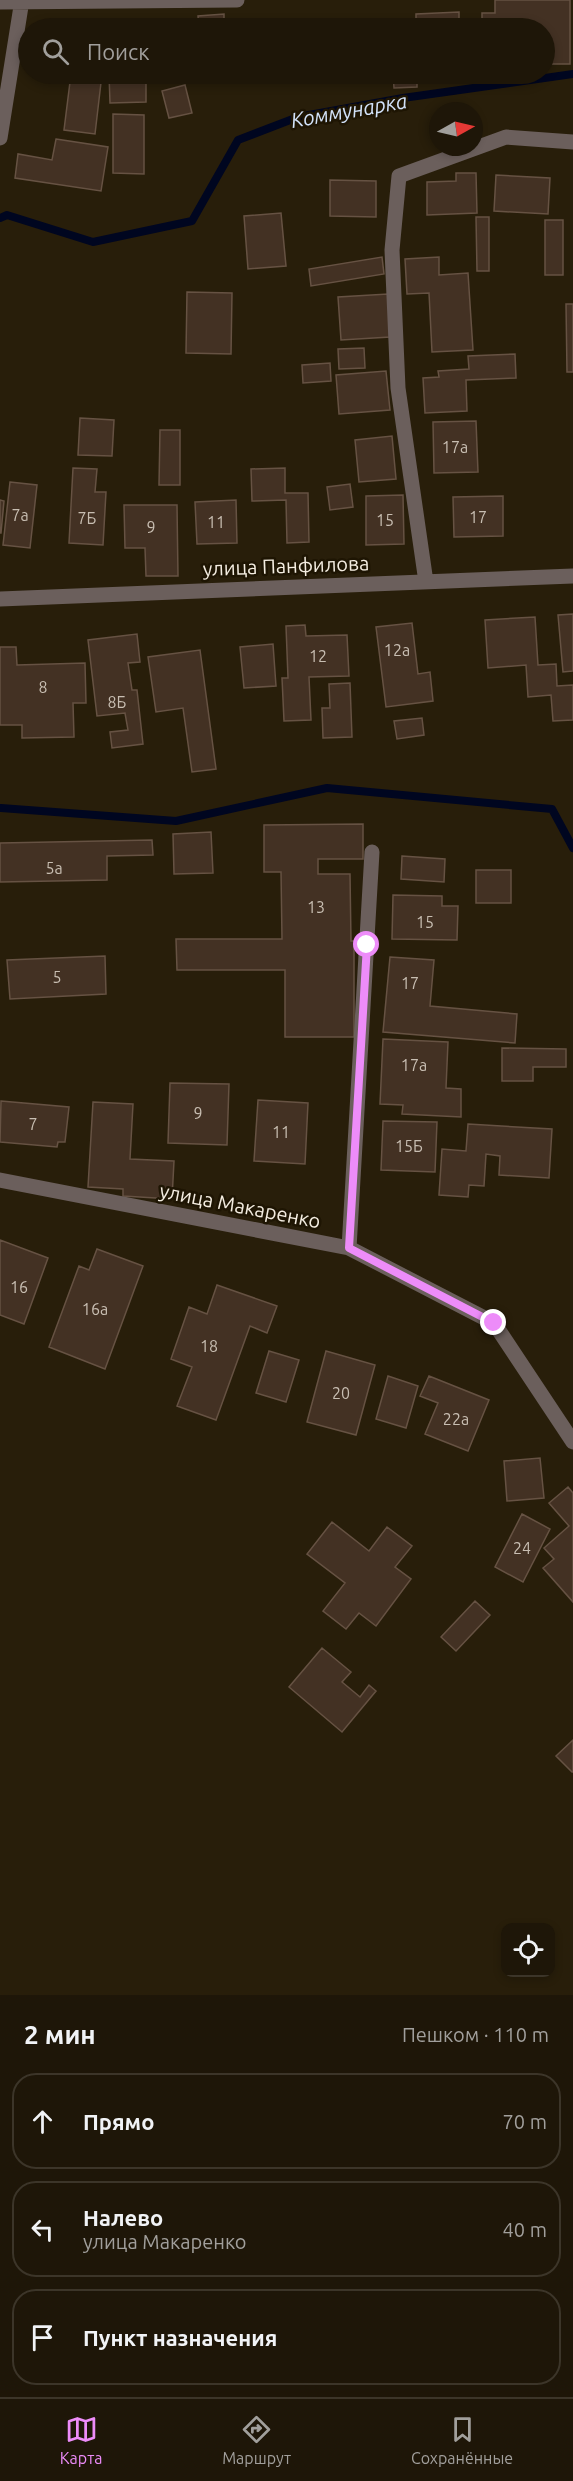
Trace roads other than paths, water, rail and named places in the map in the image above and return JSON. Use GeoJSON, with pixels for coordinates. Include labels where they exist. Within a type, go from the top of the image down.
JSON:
{"type":"FeatureCollection","features":[{"type":"Feature","properties":{"kind":"street"},"geometry":{"type":"LineString","coordinates":[[0,2],[237,0]]}},
{"type":"Feature","properties":{"kind":"street"},"geometry":{"type":"LineString","coordinates":[[19,18],[22,1]]}},
{"type":"Feature","properties":{"kind":"street"},"geometry":{"type":"LineString","coordinates":[[0,138],[18,26]]}},
{"type":"Feature","properties":{"kind":"street"},"geometry":{"type":"LineString","coordinates":[[426,582],[398,388],[392,250],[399,176],[506,137],[573,142]]}},
{"type":"Feature","properties":{"kind":"street","name":"улица Панфилова"},"geometry":{"type":"LineString","coordinates":[[0,599],[573,576]]}},
{"type":"Feature","properties":{"kind":"street"},"geometry":{"type":"LineString","coordinates":[[349,1248],[372,852]]}},
{"type":"Feature","properties":{"kind":"street","name":"улица Макаренко"},"geometry":{"type":"LineString","coordinates":[[0,1180],[349,1248],[494,1323],[573,1442]]}},
{"type":"Feature","properties":{"kind":"waterway","name":"Коммунарка"},"geometry":{"type":"LineString","coordinates":[[555,77],[573,74]]}},
{"type":"Feature","properties":{"kind":"waterway","name":"Коммунарка"},"geometry":{"type":"LineString","coordinates":[[0,218],[7,215],[93,242],[192,221],[238,140],[298,117],[403,98],[502,84]]}},
{"type":"Feature","properties":{"kind":"waterway"},"geometry":{"type":"LineString","coordinates":[[1,808],[176,821],[327,788],[552,809],[573,848]]}}]}
